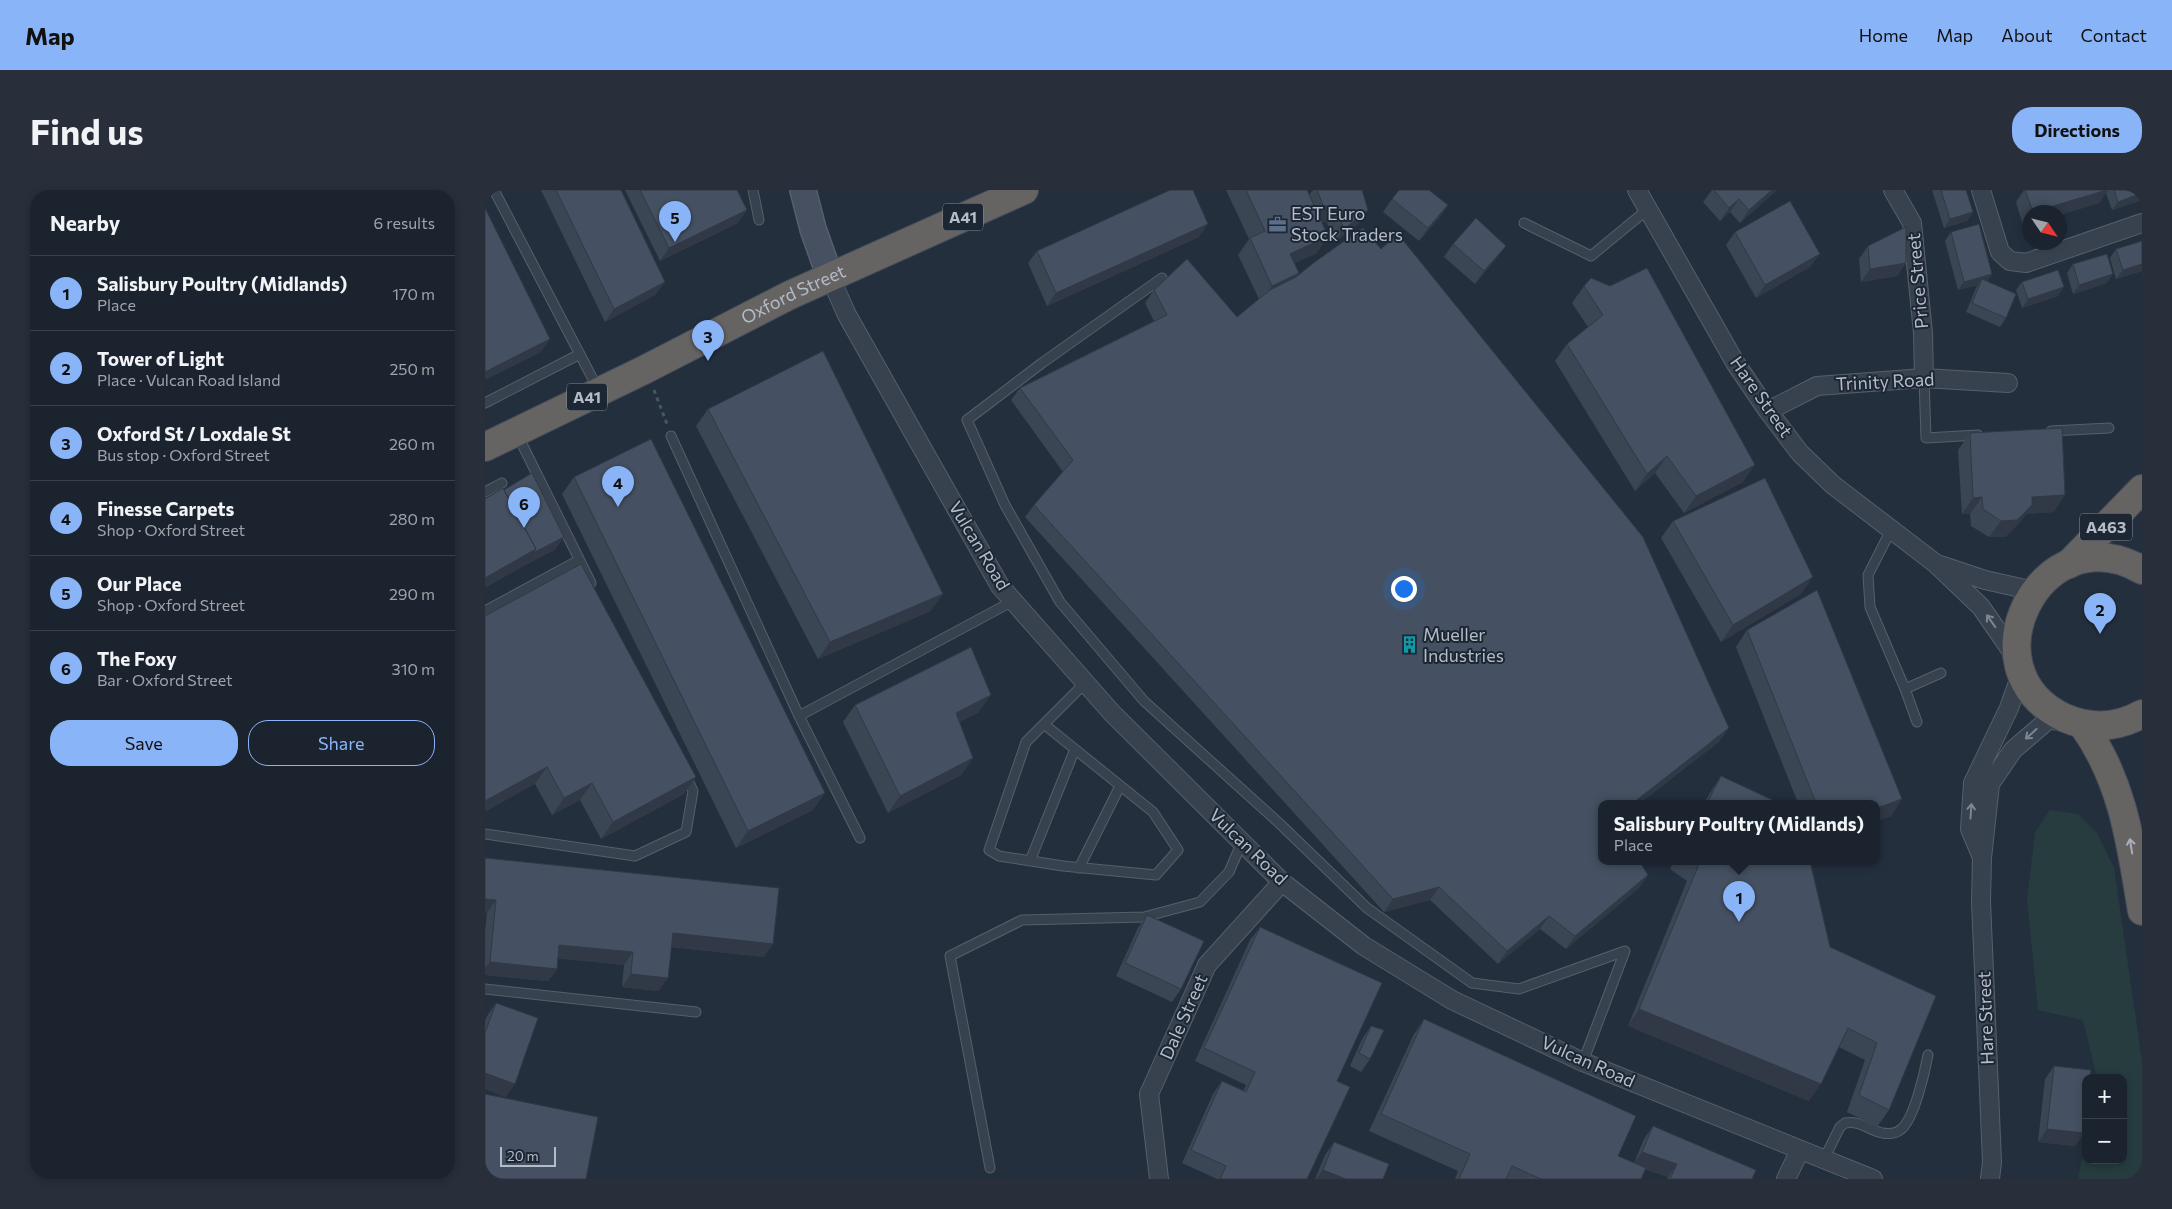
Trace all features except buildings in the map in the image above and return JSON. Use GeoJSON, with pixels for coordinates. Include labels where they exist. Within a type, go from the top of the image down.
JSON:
{"type":"FeatureCollection","features":[{"type":"Feature","properties":{"kind":"highway","name":"Oxford Street"},"geometry":{"type":"LineString","coordinates":[[485,447],[830,277],[1024,190]]}},
{"type":"Feature","properties":{"kind":"highway","name":"A463"},"geometry":{"type":"LineString","coordinates":[[2069,564],[2142,489]]}},
{"type":"Feature","properties":{"kind":"highway"},"geometry":{"type":"LineString","coordinates":[[2142,570],[2122,561],[2104,558],[2086,559],[2069,564],[2050,575],[2034,590],[2025,605],[2019,621],[2017,638],[2020,666],[2032,691],[2056,713],[2078,723],[2113,725],[2142,714]]}},
{"type":"Feature","properties":{"kind":"highway"},"geometry":{"type":"LineString","coordinates":[[2078,723],[2094,740],[2117,791],[2128,827],[2142,911]]}},
{"type":"Feature","properties":{"kind":"main road"},"geometry":{"type":"LineString","coordinates":[[803,190],[813,229],[830,277]]}},
{"type":"Feature","properties":{"kind":"street","name":"Hare Street"},"geometry":{"type":"LineString","coordinates":[[1637,190],[1736,364],[1800,453],[1833,485],[1935,563],[1981,607],[2020,666],[2009,708],[1973,783],[1970,829],[1982,858]]}},
{"type":"Feature","properties":{"kind":"street","name":"Price Street"},"geometry":{"type":"LineString","coordinates":[[1893,190],[1912,223],[1923,332],[1924,378]]}},
{"type":"Feature","properties":{"kind":"street"},"geometry":{"type":"LineString","coordinates":[[1981,190],[2000,252],[2010,261],[2026,263],[2142,223]]}},
{"type":"Feature","properties":{"kind":"street","name":"Vulcan Road"},"geometry":{"type":"LineString","coordinates":[[830,277],[847,315],[1000,586],[1111,713],[1282,882],[1364,946],[1452,1000],[1583,1062],[1873,1179]]}},
{"type":"Feature","properties":{"kind":"street","name":"Trinity Road"},"geometry":{"type":"LineString","coordinates":[[1768,411],[1817,386],[1924,378],[2007,383]]}},
{"type":"Feature","properties":{"kind":"street","name":"Hare Street"},"geometry":{"type":"LineString","coordinates":[[1935,563],[1985,580],[2034,590]]}},
{"type":"Feature","properties":{"kind":"street","name":"Hare Street"},"geometry":{"type":"LineString","coordinates":[[1990,1179],[1992,1162],[1981,901],[1982,858],[1990,784],[2013,750],[2048,720],[2078,723]]}},
{"type":"Feature","properties":{"kind":"street","name":"Dale Street"},"geometry":{"type":"LineString","coordinates":[[1159,1179],[1149,1094],[1207,964],[1282,882]]}},
{"type":"Feature","properties":{"kind":"street"},"geometry":{"type":"LineString","coordinates":[[1786,1179],[1800,1150]]}},
{"type":"Feature","properties":{"kind":"lane"},"geometry":{"type":"LineString","coordinates":[[495,190],[599,391]]}},
{"type":"Feature","properties":{"kind":"lane"},"geometry":{"type":"LineString","coordinates":[[753,190],[759,220]]}},
{"type":"Feature","properties":{"kind":"lane"},"geometry":{"type":"LineString","coordinates":[[1525,223],[1591,256],[1648,209]]}},
{"type":"Feature","properties":{"kind":"lane"},"geometry":{"type":"LineString","coordinates":[[1163,278],[1042,363],[967,420],[1005,505],[1060,602],[1143,701],[1279,823],[1367,908],[1472,982],[1519,990],[1625,951],[1583,1062]]}},
{"type":"Feature","properties":{"kind":"lane"},"geometry":{"type":"LineString","coordinates":[[485,403],[580,354]]}},
{"type":"Feature","properties":{"kind":"lane"},"geometry":{"type":"LineString","coordinates":[[1924,378],[1926,438],[1984,435]]}},
{"type":"Feature","properties":{"kind":"lane"},"geometry":{"type":"LineString","coordinates":[[2041,432],[2109,428]]}},
{"type":"Feature","properties":{"kind":"lane"},"geometry":{"type":"LineString","coordinates":[[515,431],[597,595]]}},
{"type":"Feature","properties":{"kind":"lane"},"geometry":{"type":"LineString","coordinates":[[671,436],[799,716],[860,838]]}},
{"type":"Feature","properties":{"kind":"lane"},"geometry":{"type":"LineString","coordinates":[[485,492],[502,483]]}},
{"type":"Feature","properties":{"kind":"lane"},"geometry":{"type":"LineString","coordinates":[[1891,530],[1868,575],[1869,607],[1905,689],[1917,722]]}},
{"type":"Feature","properties":{"kind":"lane"},"geometry":{"type":"LineString","coordinates":[[485,611],[579,560]]}},
{"type":"Feature","properties":{"kind":"lane"},"geometry":{"type":"LineString","coordinates":[[799,716],[1013,601]]}},
{"type":"Feature","properties":{"kind":"lane"},"geometry":{"type":"LineString","coordinates":[[1905,689],[1941,672]]}},
{"type":"Feature","properties":{"kind":"lane"},"geometry":{"type":"LineString","coordinates":[[1045,725],[1153,812],[1178,850],[1156,875],[1079,868],[1030,861],[999,856],[989,850],[1026,742],[1085,683]]}},
{"type":"Feature","properties":{"kind":"lane"},"geometry":{"type":"LineString","coordinates":[[1030,861],[1075,749]]}},
{"type":"Feature","properties":{"kind":"lane"},"geometry":{"type":"LineString","coordinates":[[485,834],[635,856],[686,832],[693,791],[680,764]]}},
{"type":"Feature","properties":{"kind":"lane"},"geometry":{"type":"LineString","coordinates":[[1079,868],[1121,786]]}},
{"type":"Feature","properties":{"kind":"lane"},"geometry":{"type":"LineString","coordinates":[[990,1168],[950,956],[1022,920],[1144,918],[1200,902],[1229,872],[1242,842]]}},
{"type":"Feature","properties":{"kind":"lane"},"geometry":{"type":"LineString","coordinates":[[485,988],[696,1012]]}},
{"type":"Feature","properties":{"kind":"lane"},"geometry":{"type":"LineString","coordinates":[[1823,1159],[1840,1127],[1845,1123],[1858,1123],[1885,1133],[1895,1133],[1901,1130],[1919,1093],[1928,1055]]}},
{"type":"Feature","properties":{"kind":"path"},"geometry":{"type":"LineString","coordinates":[[661,406],[671,436]]}},
{"type":"Feature","properties":{"kind":"green space"},"geometry":{"type":"Polygon","coordinates":[[[2050,810],[2078,814],[2097,833],[2114,868],[2142,1061],[2142,1179],[2078,1179],[2082,1158],[2082,1164],[2127,1164],[2127,1074],[2096,1074],[2083,1020],[2038,1010],[2027,899],[2035,832],[2050,810]]]}},
{"type":"Feature","properties":{"kind":"place","name":"EST Euro Stock Traders"},"geometry":{"type":"Point","coordinates":[1277,224]}},
{"type":"Feature","properties":{"kind":"place","name":"Our Place"},"geometry":{"type":"Point","coordinates":[675,242]}},
{"type":"Feature","properties":{"kind":"place","name":"Oxford St / Loxdale St"},"geometry":{"type":"Point","coordinates":[708,361]}},
{"type":"Feature","properties":{"kind":"place","name":"Finesse Carpets"},"geometry":{"type":"Point","coordinates":[618,507]}},
{"type":"Feature","properties":{"kind":"place","name":"The Foxy"},"geometry":{"type":"Point","coordinates":[524,528]}},
{"type":"Feature","properties":{"kind":"place","name":"Tower of Light"},"geometry":{"type":"Point","coordinates":[2100,634]}},
{"type":"Feature","properties":{"kind":"place","name":"Mueller Industries"},"geometry":{"type":"Point","coordinates":[1409,645]}},
{"type":"Feature","properties":{"kind":"place","name":"Salisbury Poultry (Midlands)"},"geometry":{"type":"Point","coordinates":[1739,922]}}]}
